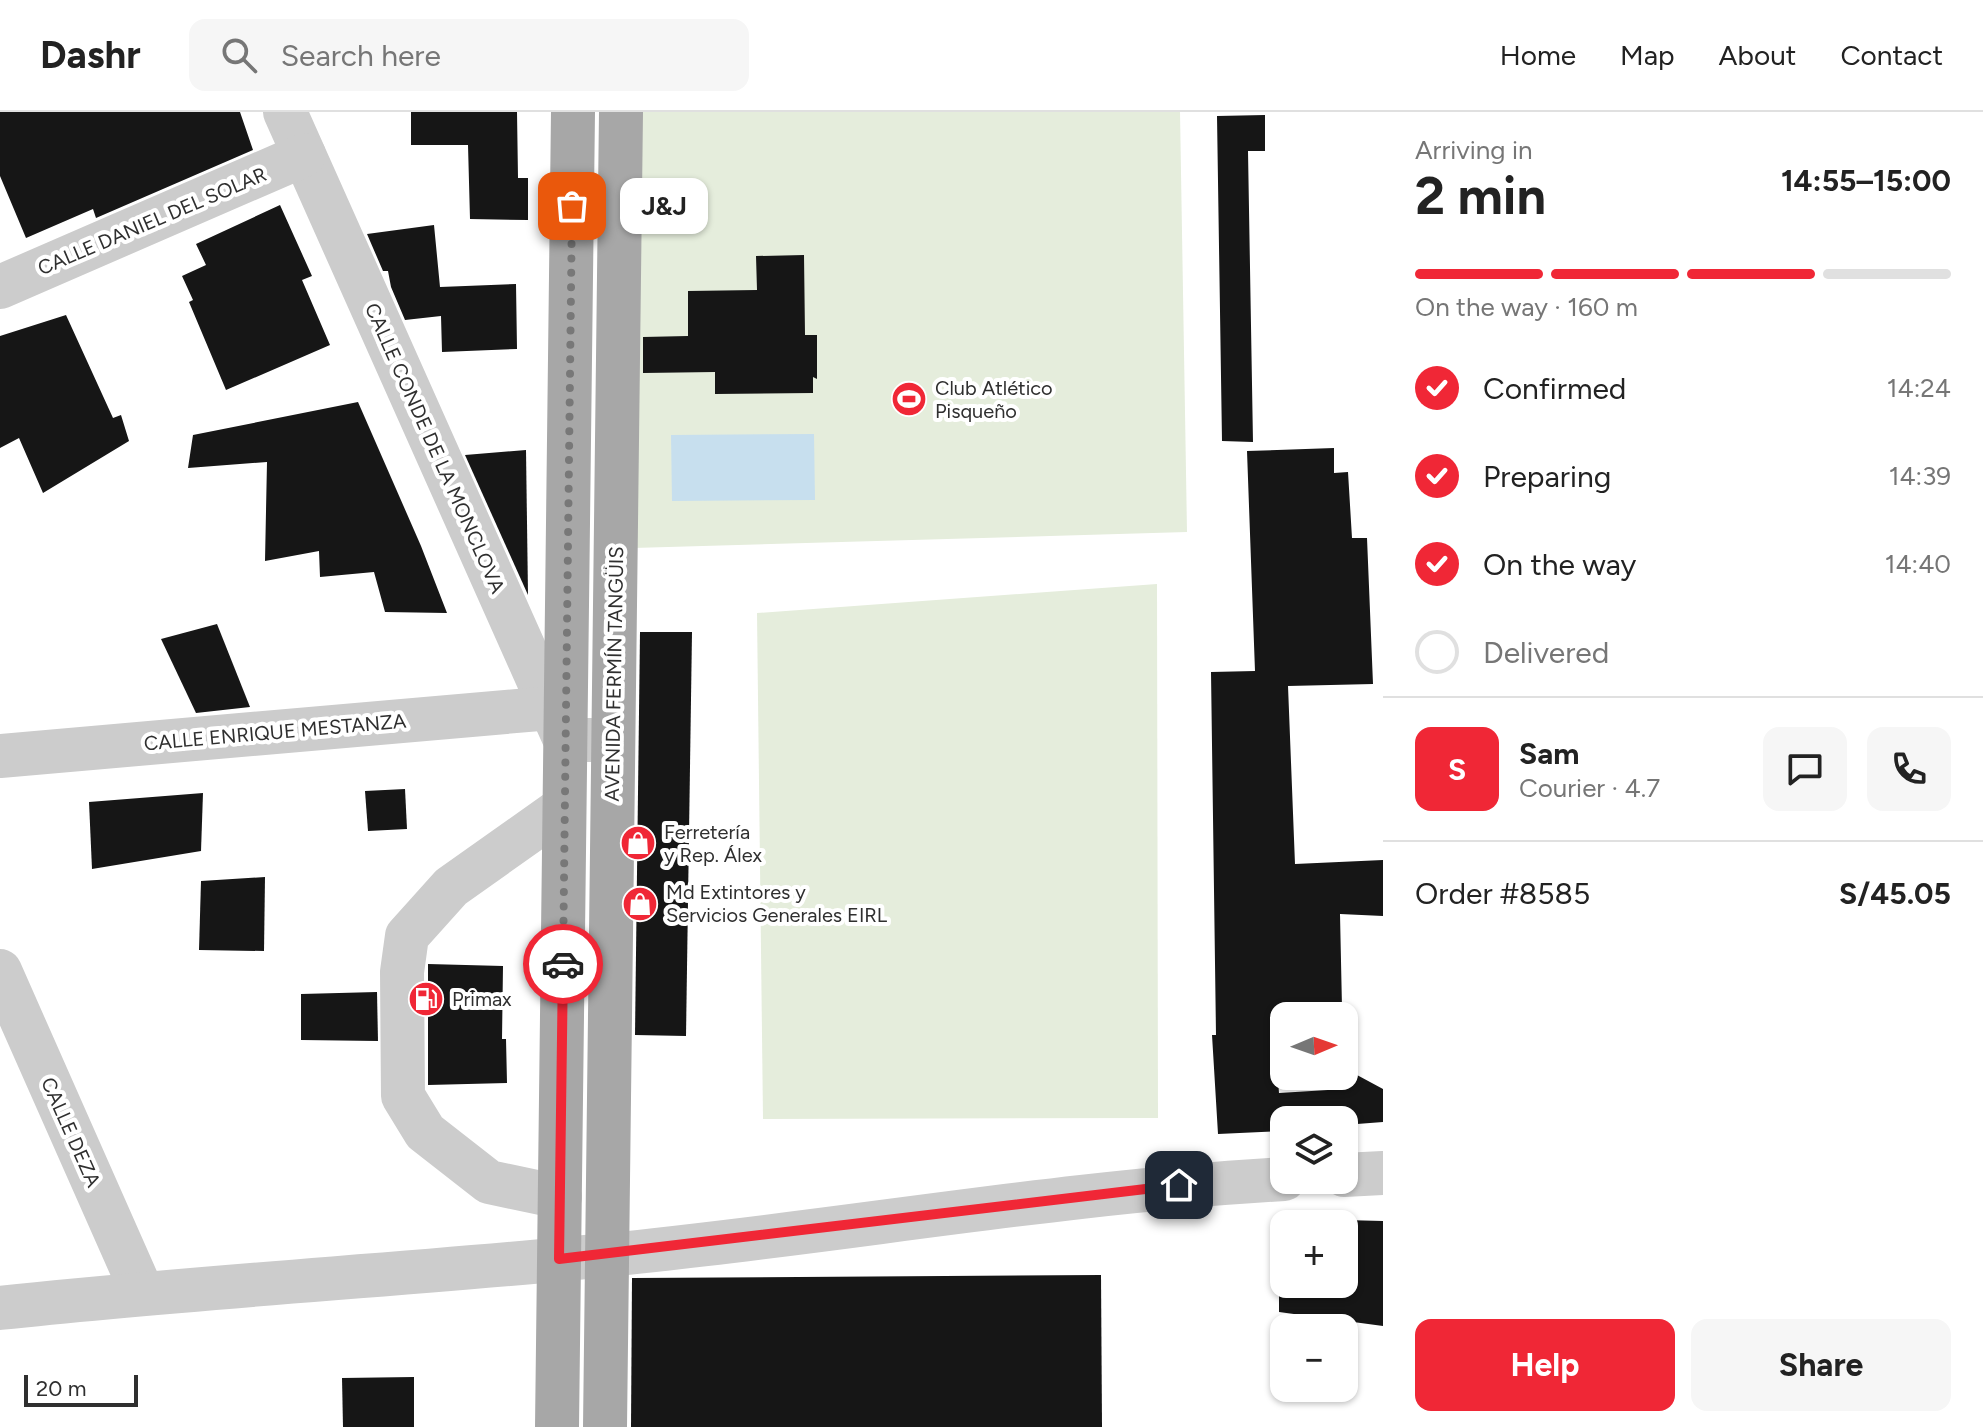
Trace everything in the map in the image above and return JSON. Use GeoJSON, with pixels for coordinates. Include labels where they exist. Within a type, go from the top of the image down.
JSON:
{"type":"FeatureCollection","features":[{"type":"Feature","properties":{"kind":"main road"},"geometry":{"type":"LineString","coordinates":[[557,1427],[564,807],[558,724],[573,112]]}},
{"type":"Feature","properties":{"kind":"main road","name":"AVENIDA FERMÍN TANGÜIS"},"geometry":{"type":"LineString","coordinates":[[605,1427],[621,112]]}},
{"type":"Feature","properties":{"kind":"street","name":"CALLE CONDE DE LA MONCLOVA"},"geometry":{"type":"LineString","coordinates":[[285,112],[558,724]]}},
{"type":"Feature","properties":{"kind":"street","name":"CALLE DANIEL DEL SOLAR"},"geometry":{"type":"LineString","coordinates":[[0,287],[304,155]]}},
{"type":"Feature","properties":{"kind":"street"},"geometry":{"type":"LineString","coordinates":[[558,724],[613,740]]}},
{"type":"Feature","properties":{"kind":"street","name":"CALLE ENRIQUE MESTANZA"},"geometry":{"type":"LineString","coordinates":[[0,756],[558,724]]}},
{"type":"Feature","properties":{"kind":"street"},"geometry":{"type":"LineString","coordinates":[[560,1197],[489,1182],[425,1132],[403,1096],[402,972],[407,936],[451,887],[564,807]]}},
{"type":"Feature","properties":{"kind":"street","name":"CALLE DEZA"},"geometry":{"type":"LineString","coordinates":[[0,971],[142,1292]]}},
{"type":"Feature","properties":{"kind":"street"},"geometry":{"type":"LineString","coordinates":[[1358,1174],[1383,1173]]}},
{"type":"Feature","properties":{"kind":"street"},"geometry":{"type":"LineString","coordinates":[[0,1308],[142,1292],[608,1255],[1179,1185],[1270,1180]]}},
{"type":"Feature","properties":{"kind":"green space","name":"Club Atlético Pisqueño"},"geometry":{"type":"Polygon","coordinates":[[[638,112],[1180,112],[1187,532],[633,548],[638,112]]]}},
{"type":"Feature","properties":{"kind":"green space"},"geometry":{"type":"Polygon","coordinates":[[[1157,584],[1158,1118],[763,1119],[757,613],[1157,584]]]}},
{"type":"Feature","properties":{"kind":"water"},"geometry":{"type":"Polygon","coordinates":[[[814,434],[815,500],[672,501],[671,435],[814,434]]]}},
{"type":"Feature","properties":{"kind":"building"},"geometry":{"type":"Polygon","coordinates":[[[0,112],[240,112],[253,150],[96,218],[93,209],[26,238],[0,176],[0,112]]]}},
{"type":"Feature","properties":{"kind":"building"},"geometry":{"type":"Polygon","coordinates":[[[411,112],[517,112],[518,178],[528,178],[528,220],[470,219],[468,145],[411,145],[411,112]]]}},
{"type":"Feature","properties":{"kind":"building"},"geometry":{"type":"Polygon","coordinates":[[[1265,115],[1265,151],[1248,151],[1253,442],[1222,441],[1217,116],[1265,115]]]}},
{"type":"Feature","properties":{"kind":"building"},"geometry":{"type":"Polygon","coordinates":[[[280,205],[312,276],[302,280],[330,345],[226,390],[189,302],[193,300],[182,276],[206,265],[196,244],[280,205]]]}},
{"type":"Feature","properties":{"kind":"building"},"geometry":{"type":"Polygon","coordinates":[[[434,225],[440,287],[516,284],[517,349],[442,352],[441,316],[405,320],[391,287],[388,271],[383,271],[367,234],[434,225]]]}},
{"type":"Feature","properties":{"kind":"building"},"geometry":{"type":"Polygon","coordinates":[[[804,255],[805,335],[817,335],[817,379],[813,377],[813,393],[715,394],[715,372],[643,373],[643,337],[688,336],[688,291],[757,290],[756,256],[804,255]]]}},
{"type":"Feature","properties":{"kind":"building"},"geometry":{"type":"Polygon","coordinates":[[[66,315],[113,418],[121,415],[129,441],[43,493],[19,438],[0,448],[0,336],[66,315]]]}},
{"type":"Feature","properties":{"kind":"building"},"geometry":{"type":"Polygon","coordinates":[[[358,402],[447,613],[385,612],[374,572],[320,577],[319,551],[265,561],[267,462],[188,468],[193,435],[358,402]]]}},
{"type":"Feature","properties":{"kind":"building"},"geometry":{"type":"Polygon","coordinates":[[[1334,448],[1334,473],[1348,472],[1352,538],[1367,538],[1373,684],[1288,686],[1295,864],[1383,860],[1383,916],[1340,914],[1342,1002],[1270,1002],[1270,1090],[1279,1090],[1279,1093],[1358,1090],[1358,1076],[1383,1089],[1383,1122],[1358,1124],[1358,1106],[1270,1106],[1270,1132],[1218,1134],[1212,1035],[1216,1035],[1211,672],[1255,671],[1247,451],[1334,448]]]}},
{"type":"Feature","properties":{"kind":"building"},"geometry":{"type":"Polygon","coordinates":[[[526,450],[528,595],[465,455],[526,450]]]}},
{"type":"Feature","properties":{"kind":"building"},"geometry":{"type":"Polygon","coordinates":[[[217,624],[250,707],[196,713],[161,639],[217,624]]]}},
{"type":"Feature","properties":{"kind":"building"},"geometry":{"type":"Polygon","coordinates":[[[640,632],[692,632],[686,1036],[635,1035],[640,632]]]}},
{"type":"Feature","properties":{"kind":"building"},"geometry":{"type":"Polygon","coordinates":[[[405,789],[407,829],[368,831],[365,791],[405,789]]]}},
{"type":"Feature","properties":{"kind":"building"},"geometry":{"type":"Polygon","coordinates":[[[203,793],[201,851],[92,869],[89,802],[203,793]]]}},
{"type":"Feature","properties":{"kind":"building"},"geometry":{"type":"Polygon","coordinates":[[[265,877],[264,951],[199,950],[201,881],[265,877]]]}},
{"type":"Feature","properties":{"kind":"building"},"geometry":{"type":"Polygon","coordinates":[[[428,964],[503,966],[502,1039],[506,1039],[507,1083],[428,1085],[428,964]]]}},
{"type":"Feature","properties":{"kind":"building"},"geometry":{"type":"Polygon","coordinates":[[[377,992],[378,1041],[301,1040],[301,994],[377,992]]]}},
{"type":"Feature","properties":{"kind":"building"},"geometry":{"type":"Polygon","coordinates":[[[1358,1220],[1383,1221],[1383,1326],[1358,1323],[1358,1314],[1279,1312],[1279,1298],[1358,1298],[1358,1220]]]}},
{"type":"Feature","properties":{"kind":"building"},"geometry":{"type":"Polygon","coordinates":[[[1101,1275],[1102,1427],[631,1427],[632,1278],[1101,1275]]]}},
{"type":"Feature","properties":{"kind":"building"},"geometry":{"type":"Polygon","coordinates":[[[414,1377],[414,1427],[343,1427],[342,1378],[414,1377]]]}},
{"type":"Feature","properties":{"kind":"way so far"},"geometry":{"type":"LineString","coordinates":[[563,964],[572,206]]}},
{"type":"Feature","properties":{"kind":"place","name":"J&J"},"geometry":{"type":"Point","coordinates":[572,206]}},
{"type":"Feature","properties":{"kind":"place","name":"Club Atlético Pisqueño"},"geometry":{"type":"Point","coordinates":[909,399]}},
{"type":"Feature","properties":{"kind":"place","name":"Ferretería y Rep. Álex"},"geometry":{"type":"Point","coordinates":[638,843]}},
{"type":"Feature","properties":{"kind":"place","name":"Md Extintores y Servicios Generales EIRL"},"geometry":{"type":"Point","coordinates":[640,904]}},
{"type":"Feature","properties":{"kind":"place","name":"Primax"},"geometry":{"type":"Point","coordinates":[426,999]}},
{"type":"Feature","properties":{"kind":"route"},"geometry":{"type":"LineString","coordinates":[[563,964],[559,1259],[638,1252],[1179,1185]]}}]}
